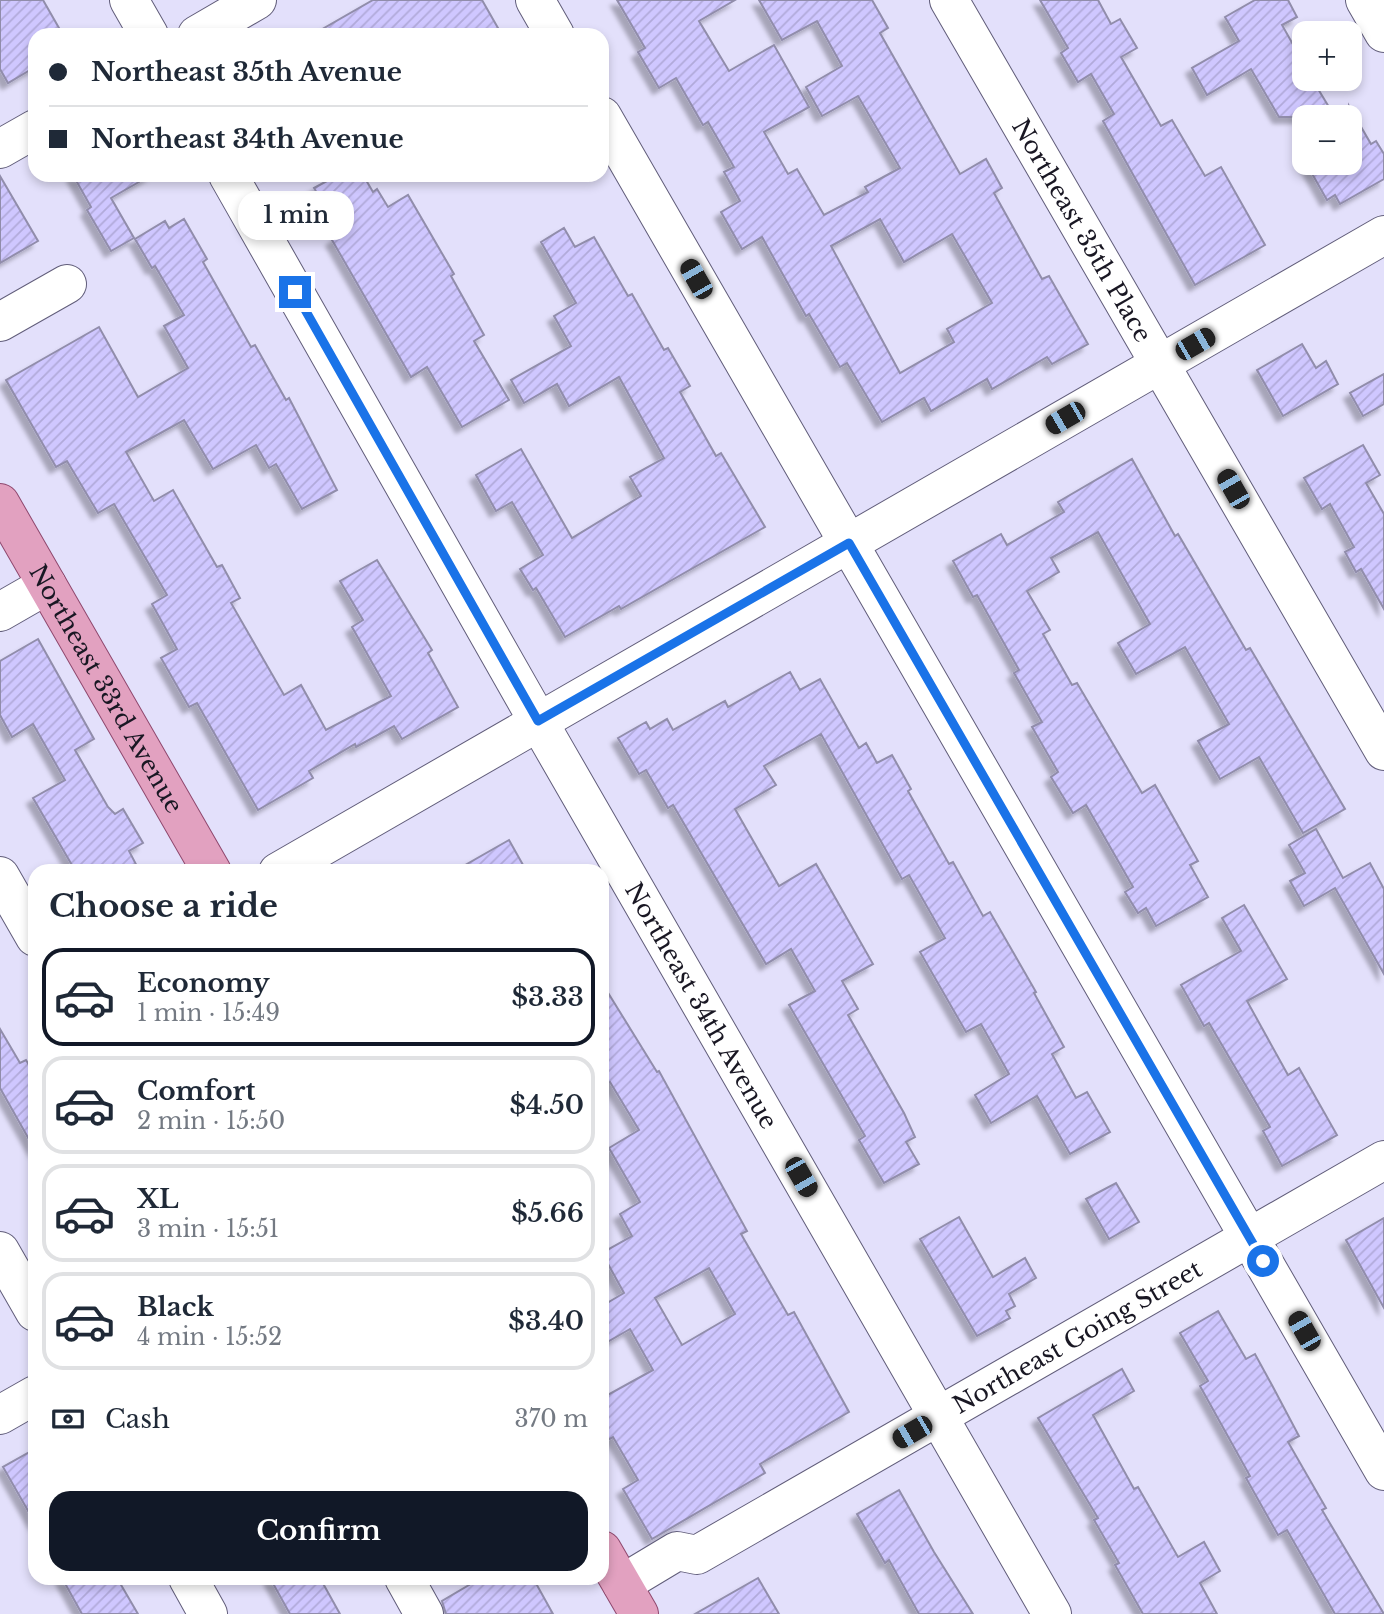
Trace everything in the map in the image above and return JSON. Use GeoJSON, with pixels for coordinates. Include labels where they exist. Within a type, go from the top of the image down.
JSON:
{"type":"FeatureCollection","features":[{"type":"Feature","properties":{"kind":"main road","name":"Northeast 33rd Avenue"},"geometry":{"type":"LineString","coordinates":[[0,503],[207,864]]}},
{"type":"Feature","properties":{"kind":"main road"},"geometry":{"type":"LineString","coordinates":[[609,1562],[630,1599]]}},
{"type":"Feature","properties":{"kind":"street"},"geometry":{"type":"LineString","coordinates":[[129,0],[145,28]]}},
{"type":"Feature","properties":{"kind":"street"},"geometry":{"type":"LineString","coordinates":[[209,28],[257,0]]}},
{"type":"Feature","properties":{"kind":"street"},"geometry":{"type":"LineString","coordinates":[[535,0],[551,28]]}},
{"type":"Feature","properties":{"kind":"street","name":"Northeast 35th Place"},"geometry":{"type":"LineString","coordinates":[[949,0],[1384,751]]}},
{"type":"Feature","properties":{"kind":"street"},"geometry":{"type":"LineString","coordinates":[[1365,0],[1384,33]]}},
{"type":"Feature","properties":{"kind":"street"},"geometry":{"type":"LineString","coordinates":[[609,128],[1384,1471]]}},
{"type":"Feature","properties":{"kind":"street"},"geometry":{"type":"LineString","coordinates":[[0,149],[28,133]]}},
{"type":"Feature","properties":{"kind":"street","name":"Northeast 34th Avenue"},"geometry":{"type":"LineString","coordinates":[[232,182],[538,721],[1052,1614]]}},
{"type":"Feature","properties":{"kind":"street"},"geometry":{"type":"LineString","coordinates":[[292,864],[1384,235]]}},
{"type":"Feature","properties":{"kind":"street"},"geometry":{"type":"LineString","coordinates":[[0,322],[67,284]]}},
{"type":"Feature","properties":{"kind":"street"},"geometry":{"type":"LineString","coordinates":[[0,612],[47,585]]}},
{"type":"Feature","properties":{"kind":"street"},"geometry":{"type":"LineString","coordinates":[[0,876],[28,925]]}},
{"type":"Feature","properties":{"kind":"street","name":"Northeast Going Street"},"geometry":{"type":"LineString","coordinates":[[630,1599],[677,1551],[698,1555],[1384,1160]]}},
{"type":"Feature","properties":{"kind":"street"},"geometry":{"type":"LineString","coordinates":[[0,1251],[28,1300]]}},
{"type":"Feature","properties":{"kind":"street"},"geometry":{"type":"LineString","coordinates":[[0,1415],[28,1399]]}},
{"type":"Feature","properties":{"kind":"street"},"geometry":{"type":"LineString","coordinates":[[192,1585],[208,1614]]}},
{"type":"Feature","properties":{"kind":"street"},"geometry":{"type":"LineString","coordinates":[[408,1585],[424,1614]]}},
{"type":"Feature","properties":{"kind":"building"},"geometry":{"type":"Polygon","coordinates":[[[0,0],[43,0],[59,28],[28,28],[28,71],[8,83],[0,69],[0,0]]]}},
{"type":"Feature","properties":{"kind":"building"},"geometry":{"type":"Polygon","coordinates":[[[373,0],[482,0],[498,28],[324,28],[373,0]]]}},
{"type":"Feature","properties":{"kind":"building"},"geometry":{"type":"Polygon","coordinates":[[[617,0],[735,0],[699,21],[729,71],[774,45],[809,107],[764,132],[788,174],[797,169],[824,215],[868,192],[865,187],[900,168],[858,96],[822,116],[806,87],[842,66],[817,21],[782,40],[759,0],[872,0],[888,28],[880,33],[960,174],[986,159],[1002,188],[994,193],[1042,279],[1049,276],[1088,344],[1052,364],[1047,357],[992,389],[987,379],[931,411],[924,398],[882,422],[847,363],[840,367],[809,314],[806,316],[762,237],[742,249],[721,212],[740,201],[724,172],[734,167],[708,122],[703,125],[676,78],[659,88],[638,52],[645,48],[617,0]],[[880,219],[831,246],[900,373],[954,342],[947,329],[992,303],[952,234],[904,262],[880,219]]]}},
{"type":"Feature","properties":{"kind":"building"},"geometry":{"type":"Polygon","coordinates":[[[1040,0],[1098,0],[1111,24],[1120,19],[1137,48],[1121,57],[1161,126],[1172,120],[1205,176],[1221,167],[1265,245],[1195,285],[1103,121],[1114,114],[1091,74],[1078,82],[1061,53],[1068,48],[1040,0]]]}},
{"type":"Feature","properties":{"kind":"building"},"geometry":{"type":"Polygon","coordinates":[[[1255,0],[1288,0],[1297,17],[1282,25],[1292,43],[1292,91],[1319,91],[1328,105],[1292,105],[1292,117],[1279,117],[1251,69],[1207,95],[1192,68],[1239,41],[1225,17],[1255,0]]]}},
{"type":"Feature","properties":{"kind":"building"},"geometry":{"type":"Polygon","coordinates":[[[1362,128],[1371,144],[1376,141],[1384,154],[1384,179],[1340,204],[1335,195],[1327,200],[1313,175],[1362,175],[1362,128]]]}},
{"type":"Feature","properties":{"kind":"building"},"geometry":{"type":"Polygon","coordinates":[[[0,176],[38,241],[0,263],[0,176]]]}},
{"type":"Feature","properties":{"kind":"building"},"geometry":{"type":"Polygon","coordinates":[[[77,182],[139,182],[111,198],[134,238],[111,251],[87,210],[91,207],[77,182]]]}},
{"type":"Feature","properties":{"kind":"building"},"geometry":{"type":"Polygon","coordinates":[[[325,182],[367,182],[373,192],[377,189],[388,207],[408,195],[454,274],[451,276],[484,335],[474,341],[509,400],[462,427],[427,367],[411,377],[332,240],[341,234],[314,188],[325,182]]]}},
{"type":"Feature","properties":{"kind":"building"},"geometry":{"type":"Polygon","coordinates":[[[184,219],[207,259],[203,262],[251,347],[255,345],[286,400],[289,398],[337,490],[302,509],[276,464],[269,468],[256,445],[213,469],[184,420],[126,452],[154,501],[173,490],[217,567],[222,565],[240,598],[231,603],[284,695],[301,685],[326,730],[391,696],[352,627],[363,620],[340,581],[377,560],[432,650],[428,653],[458,707],[402,739],[394,726],[356,747],[355,744],[309,771],[313,778],[258,810],[197,703],[189,707],[161,658],[177,649],[152,604],[167,595],[114,504],[98,513],[67,461],[56,467],[6,380],[99,327],[138,397],[188,368],[164,326],[184,315],[155,266],[152,268],[135,239],[165,221],[169,228],[184,219]]]}},
{"type":"Feature","properties":{"kind":"building"},"geometry":{"type":"Polygon","coordinates":[[[564,228],[575,247],[594,237],[628,296],[632,294],[664,350],[668,348],[690,386],[680,392],[716,456],[721,453],[765,527],[621,609],[619,606],[565,637],[536,588],[533,590],[520,569],[543,555],[512,502],[496,511],[476,475],[521,449],[572,538],[641,496],[630,477],[664,458],[619,377],[569,406],[557,384],[524,403],[511,380],[571,346],[554,316],[576,303],[541,242],[564,228]]]}},
{"type":"Feature","properties":{"kind":"building"},"geometry":{"type":"Polygon","coordinates":[[[1302,344],[1316,368],[1326,361],[1338,384],[1283,416],[1257,370],[1302,344]]]}},
{"type":"Feature","properties":{"kind":"building"},"geometry":{"type":"Polygon","coordinates":[[[1384,374],[1384,404],[1363,416],[1350,393],[1384,374]]]}},
{"type":"Feature","properties":{"kind":"building"},"geometry":{"type":"Polygon","coordinates":[[[1363,445],[1380,475],[1366,483],[1384,514],[1384,609],[1361,569],[1356,572],[1345,552],[1354,547],[1330,504],[1322,509],[1304,478],[1363,445]]]}},
{"type":"Feature","properties":{"kind":"building"},"geometry":{"type":"Polygon","coordinates":[[[1132,459],[1175,536],[1178,534],[1246,650],[1250,648],[1345,809],[1303,833],[1259,757],[1220,779],[1198,741],[1229,724],[1185,647],[1136,674],[1118,643],[1150,624],[1098,532],[1051,558],[1059,572],[1027,591],[1050,630],[1043,634],[1072,685],[1077,683],[1142,793],[1155,785],[1198,861],[1190,865],[1208,897],[1156,926],[1146,908],[1138,913],[1125,892],[1133,887],[1086,805],[1073,813],[1051,777],[1058,772],[1032,727],[1042,722],[1014,673],[1019,670],[977,595],[973,597],[953,561],[1001,534],[1007,545],[1064,512],[1058,502],[1132,459]]]}},
{"type":"Feature","properties":{"kind":"building"},"geometry":{"type":"Polygon","coordinates":[[[38,639],[94,739],[75,750],[108,807],[115,814],[123,809],[143,843],[129,851],[136,864],[71,864],[33,798],[65,780],[33,724],[12,737],[0,715],[0,661],[38,639]]]}},
{"type":"Feature","properties":{"kind":"building"},"geometry":{"type":"Polygon","coordinates":[[[790,672],[800,690],[820,679],[859,748],[866,743],[877,763],[892,755],[911,789],[908,791],[949,864],[953,862],[983,916],[990,912],[1036,992],[1034,993],[1064,1047],[1052,1054],[1076,1098],[1087,1092],[1110,1132],[1070,1154],[1037,1096],[991,1123],[975,1095],[1009,1074],[981,1024],[966,1032],[920,952],[945,938],[909,875],[902,879],[821,734],[764,766],[776,785],[735,809],[779,886],[816,864],[873,964],[842,981],[858,1009],[848,1015],[904,1113],[915,1137],[906,1142],[919,1164],[884,1183],[859,1140],[865,1136],[789,1005],[815,991],[791,949],[766,964],[673,805],[668,808],[646,770],[639,774],[618,738],[646,722],[650,729],[667,719],[673,730],[725,701],[728,707],[790,672]]]}},
{"type":"Feature","properties":{"kind":"building"},"geometry":{"type":"Polygon","coordinates":[[[1316,829],[1343,878],[1370,863],[1384,889],[1384,974],[1335,888],[1304,906],[1290,881],[1305,873],[1289,845],[1316,829]]]}},
{"type":"Feature","properties":{"kind":"building"},"geometry":{"type":"Polygon","coordinates":[[[509,840],[522,864],[467,864],[509,840]]]}},
{"type":"Feature","properties":{"kind":"building"},"geometry":{"type":"Polygon","coordinates":[[[1244,905],[1287,979],[1247,1001],[1288,1075],[1299,1068],[1337,1135],[1282,1166],[1263,1131],[1270,1127],[1209,1023],[1204,1026],[1181,985],[1241,951],[1222,918],[1244,905]]]}},
{"type":"Feature","properties":{"kind":"building"},"geometry":{"type":"Polygon","coordinates":[[[609,994],[657,1072],[659,1071],[747,1231],[741,1234],[788,1315],[794,1312],[849,1412],[760,1464],[765,1473],[652,1539],[623,1489],[638,1480],[613,1437],[609,1439],[609,1394],[653,1370],[630,1329],[609,1341],[609,1302],[624,1293],[609,1266],[609,1249],[632,1236],[620,1214],[640,1202],[609,1148],[639,1130],[610,1082],[609,994]],[[709,1268],[655,1298],[682,1345],[735,1314],[709,1268]]]}},
{"type":"Feature","properties":{"kind":"building"},"geometry":{"type":"Polygon","coordinates":[[[0,1029],[20,1063],[26,1060],[28,1063],[28,1138],[0,1088],[0,1029]]]}},
{"type":"Feature","properties":{"kind":"building"},"geometry":{"type":"Polygon","coordinates":[[[1116,1183],[1139,1222],[1109,1239],[1086,1199],[1116,1183]]]}},
{"type":"Feature","properties":{"kind":"building"},"geometry":{"type":"Polygon","coordinates":[[[959,1217],[993,1277],[1025,1258],[1036,1278],[1009,1294],[1015,1306],[1006,1311],[1010,1318],[977,1336],[920,1239],[959,1217]]]}},
{"type":"Feature","properties":{"kind":"building"},"geometry":{"type":"Polygon","coordinates":[[[1384,1218],[1384,1308],[1346,1240],[1384,1218]]]}},
{"type":"Feature","properties":{"kind":"building"},"geometry":{"type":"Polygon","coordinates":[[[1218,1311],[1246,1359],[1255,1354],[1299,1436],[1288,1442],[1326,1508],[1322,1510],[1384,1614],[1335,1614],[1287,1530],[1278,1535],[1246,1478],[1250,1476],[1200,1386],[1208,1381],[1180,1333],[1218,1311]]]}},
{"type":"Feature","properties":{"kind":"building"},"geometry":{"type":"Polygon","coordinates":[[[1122,1369],[1134,1391],[1093,1415],[1134,1489],[1138,1487],[1178,1557],[1204,1542],[1220,1571],[1200,1583],[1217,1614],[1143,1614],[1115,1565],[1119,1563],[1094,1520],[1098,1518],[1038,1418],[1122,1369]]]}},
{"type":"Feature","properties":{"kind":"building"},"geometry":{"type":"Polygon","coordinates":[[[28,1453],[28,1511],[3,1467],[28,1453]]]}},
{"type":"Feature","properties":{"kind":"building"},"geometry":{"type":"Polygon","coordinates":[[[899,1490],[973,1614],[919,1614],[889,1560],[885,1563],[857,1514],[899,1490]]]}},
{"type":"Feature","properties":{"kind":"building"},"geometry":{"type":"Polygon","coordinates":[[[758,1578],[779,1614],[695,1614],[758,1578]]]}},
{"type":"Feature","properties":{"kind":"building"},"geometry":{"type":"Polygon","coordinates":[[[66,1585],[121,1585],[138,1614],[82,1614],[66,1585]]]}},
{"type":"Feature","properties":{"kind":"building"},"geometry":{"type":"Polygon","coordinates":[[[274,1585],[324,1585],[340,1614],[290,1614],[274,1585]]]}},
{"type":"Feature","properties":{"kind":"building"},"geometry":{"type":"Polygon","coordinates":[[[469,1585],[537,1585],[553,1614],[446,1614],[442,1601],[469,1585]]]}},
{"type":"Feature","properties":{"kind":"route"},"geometry":{"type":"LineString","coordinates":[[295,292],[538,721],[849,543],[1263,1261]]}}]}
